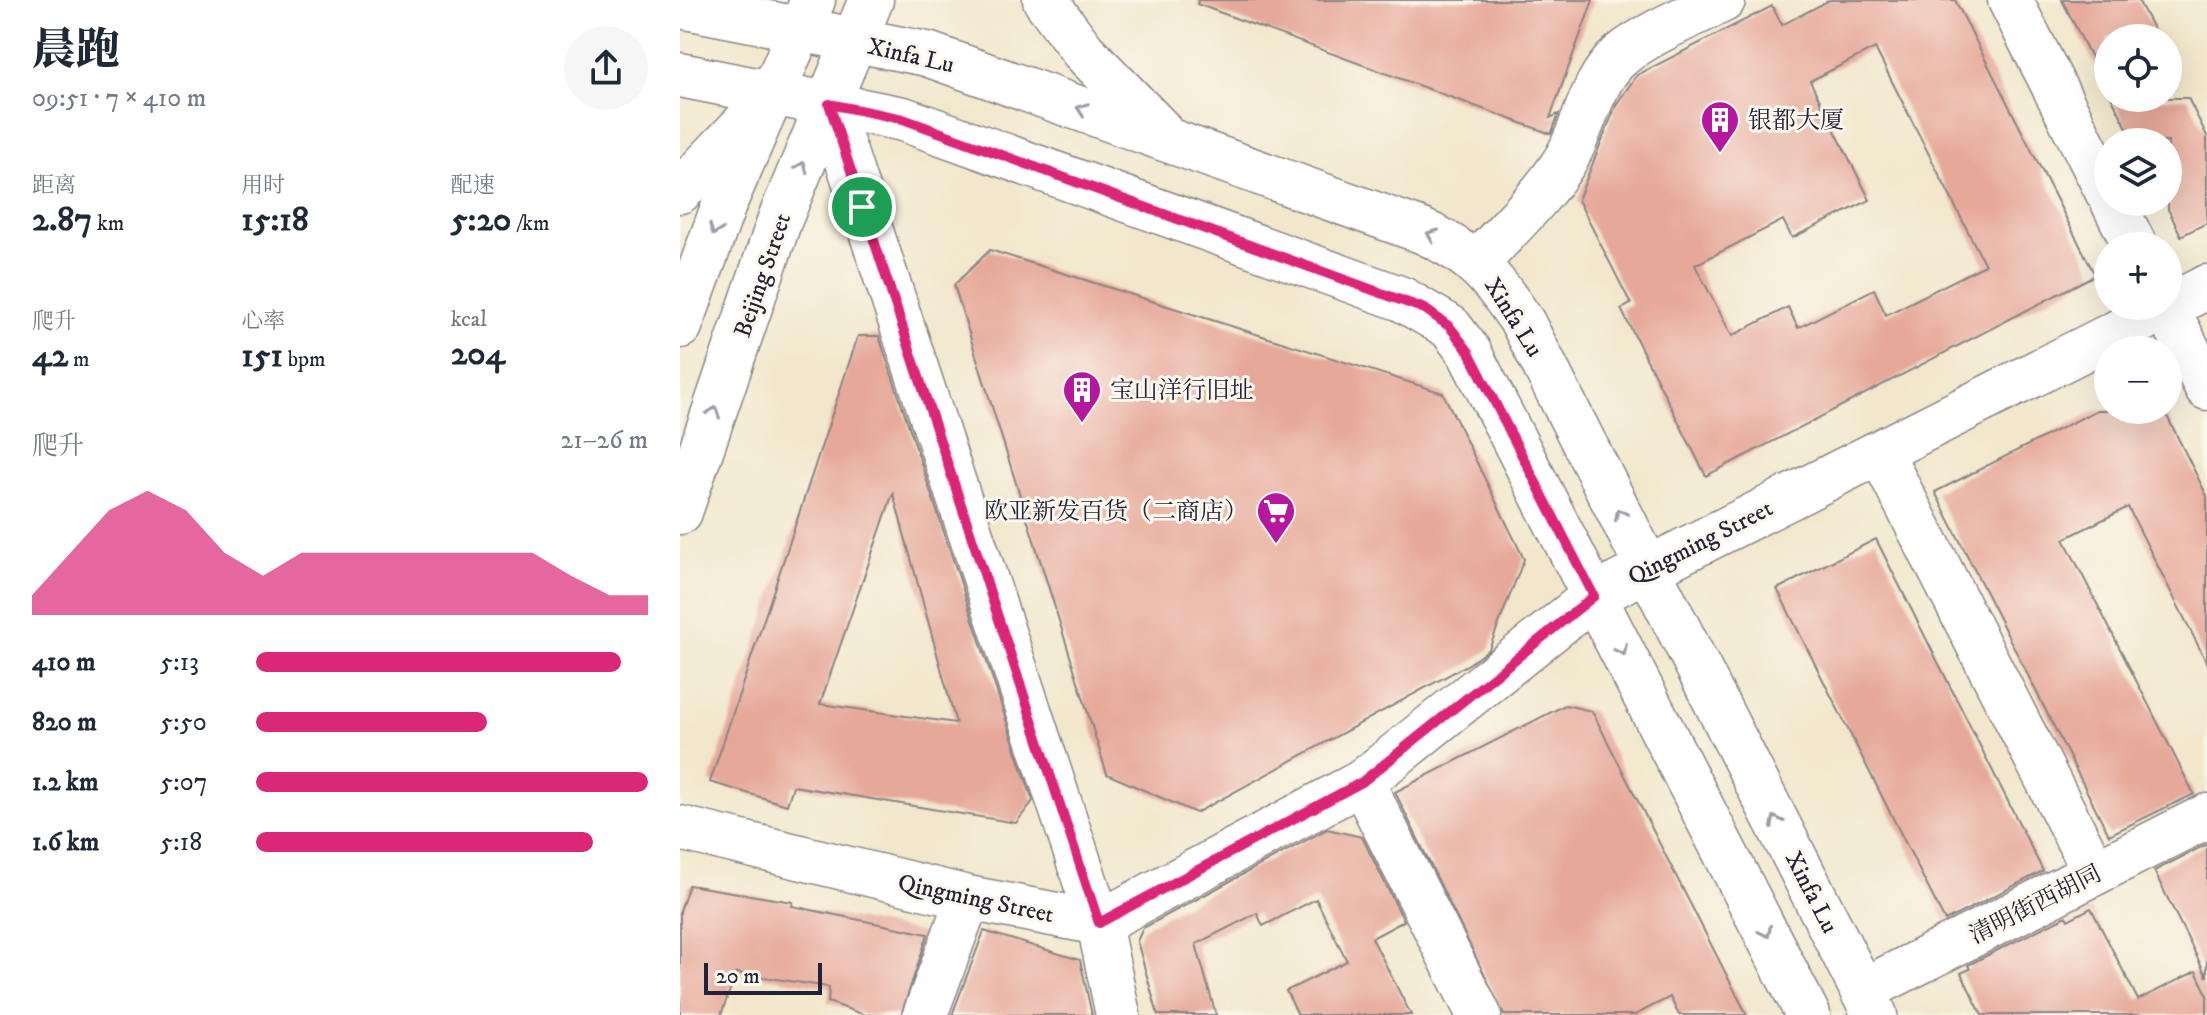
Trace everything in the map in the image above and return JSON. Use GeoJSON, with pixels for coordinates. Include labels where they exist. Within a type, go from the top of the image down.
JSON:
{"type":"FeatureCollection","features":[{"type":"Feature","properties":{"kind":"main road","name":"Beijing Street"},"geometry":{"type":"LineString","coordinates":[[680,512],[780,219],[871,0]]}},
{"type":"Feature","properties":{"kind":"main road"},"geometry":{"type":"LineString","coordinates":[[1045,0],[1083,51],[1124,98],[1172,141]]}},
{"type":"Feature","properties":{"kind":"main road"},"geometry":{"type":"LineString","coordinates":[[1478,262],[1556,175],[1568,155],[1599,82],[1619,57],[1641,42],[1723,0]]}},
{"type":"Feature","properties":{"kind":"main road"},"geometry":{"type":"LineString","coordinates":[[2010,0],[2094,165]]}},
{"type":"Feature","properties":{"kind":"main road","name":"Xinfa Lu"},"geometry":{"type":"LineString","coordinates":[[680,6],[807,15],[854,41],[927,54],[1422,231],[1451,243],[1478,262],[1523,323],[1869,1003]]}},
{"type":"Feature","properties":{"kind":"main road"},"geometry":{"type":"LineString","coordinates":[[680,326],[725,202],[807,15]]}},
{"type":"Feature","properties":{"kind":"main road"},"geometry":{"type":"LineString","coordinates":[[680,75],[903,119],[1425,309],[1450,327],[1469,352],[1808,1015]]}},
{"type":"Feature","properties":{"kind":"main road"},"geometry":{"type":"LineString","coordinates":[[680,191],[772,94]]}},
{"type":"Feature","properties":{"kind":"main road"},"geometry":{"type":"LineString","coordinates":[[829,104],[1099,923],[1118,1015]]}},
{"type":"Feature","properties":{"kind":"main road","name":"Qingming Street"},"geometry":{"type":"LineString","coordinates":[[2182,299],[2207,287]]}},
{"type":"Feature","properties":{"kind":"main road","name":"Qingming Street"},"geometry":{"type":"LineString","coordinates":[[680,828],[968,898],[1099,923],[1362,782],[1594,596],[2140,320]]}},
{"type":"Feature","properties":{"kind":"main road"},"geometry":{"type":"LineString","coordinates":[[2173,320],[2207,388]]}},
{"type":"Feature","properties":{"kind":"main road"},"geometry":{"type":"LineString","coordinates":[[1880,452],[2095,873]]}},
{"type":"Feature","properties":{"kind":"main road"},"geometry":{"type":"LineString","coordinates":[[1362,782],[1479,1015]]}},
{"type":"Feature","properties":{"kind":"main road","name":"清明街西胡同"},"geometry":{"type":"LineString","coordinates":[[1869,1003],[2095,873],[2207,816]]}},
{"type":"Feature","properties":{"kind":"main road"},"geometry":{"type":"LineString","coordinates":[[925,1015],[968,898]]}},
{"type":"Feature","properties":{"kind":"building"},"geometry":{"type":"Polygon","coordinates":[[[1198,0],[1593,0],[1550,118],[1559,114],[1551,134],[1197,4],[1198,0]]]}},
{"type":"Feature","properties":{"kind":"building"},"geometry":{"type":"Polygon","coordinates":[[[1830,0],[1955,0],[2094,276],[1706,476],[1621,309],[1631,304],[1578,200],[1617,103],[1637,75],[1772,6],[1782,25],[1830,0]],[[1875,48],[1810,81],[1870,200],[1792,238],[1783,220],[1695,265],[1732,336],[1788,307],[1798,328],[1874,289],[1886,315],[1985,265],[1875,48]]]}},
{"type":"Feature","properties":{"kind":"building"},"geometry":{"type":"Polygon","coordinates":[[[2062,0],[2138,0],[2151,24],[2094,24],[2094,63],[2062,0]]]}},
{"type":"Feature","properties":{"kind":"building"},"geometry":{"type":"Polygon","coordinates":[[[2182,98],[2188,98],[2207,136],[2207,223],[2182,236],[2171,216],[2182,216],[2182,128],[2127,128],[2119,112],[2182,112],[2182,98]]]}},
{"type":"Feature","properties":{"kind":"building","name":"欧亚新发百货（二商店）"},"geometry":{"type":"Polygon","coordinates":[[[990,250],[1443,393],[1524,559],[1489,649],[1469,664],[1196,813],[1107,774],[954,285],[990,250]]]}},
{"type":"Feature","properties":{"kind":"building"},"geometry":{"type":"Polygon","coordinates":[[[858,336],[879,336],[1033,801],[1016,823],[793,786],[787,805],[710,782],[858,336]],[[893,493],[820,704],[956,723],[893,493]]]}},
{"type":"Feature","properties":{"kind":"building"},"geometry":{"type":"Polygon","coordinates":[[[2094,412],[2094,424],[2171,424],[2207,496],[2207,663],[2128,507],[2064,539],[2194,794],[2109,835],[1935,492],[2094,412]]]}},
{"type":"Feature","properties":{"kind":"building"},"geometry":{"type":"Polygon","coordinates":[[[1876,539],[2043,871],[1945,921],[1777,589],[1876,539]]]}},
{"type":"Feature","properties":{"kind":"building"},"geometry":{"type":"Polygon","coordinates":[[[1565,705],[1592,711],[1747,1015],[1679,1015],[1670,997],[1635,1015],[1504,1015],[1395,792],[1565,705]]]}},
{"type":"Feature","properties":{"kind":"building"},"geometry":{"type":"Polygon","coordinates":[[[1327,829],[1362,837],[1404,921],[1372,938],[1411,1015],[1298,1015],[1286,991],[1347,961],[1316,899],[1263,926],[1257,913],[1196,944],[1216,1015],[1158,1015],[1137,941],[1143,928],[1327,829]]]}},
{"type":"Feature","properties":{"kind":"building"},"geometry":{"type":"Polygon","coordinates":[[[2207,844],[2207,977],[2154,871],[2207,844]]]}},
{"type":"Feature","properties":{"kind":"building"},"geometry":{"type":"Polygon","coordinates":[[[689,885],[793,902],[792,906],[928,934],[901,1015],[865,1015],[828,1002],[829,987],[736,973],[721,1015],[680,1015],[680,911],[689,885]]]}},
{"type":"Feature","properties":{"kind":"building"},"geometry":{"type":"Polygon","coordinates":[[[2091,908],[2138,1000],[2196,971],[2207,994],[2207,1015],[1982,1015],[1961,973],[1970,969],[1968,965],[2066,916],[2068,920],[2091,908]]]}},
{"type":"Feature","properties":{"kind":"building"},"geometry":{"type":"Polygon","coordinates":[[[984,931],[1080,960],[1092,1015],[952,1015],[984,931]]]}},
{"type":"Feature","properties":{"kind":"place","name":"银都大厦"},"geometry":{"type":"Point","coordinates":[1720,154]}},
{"type":"Feature","properties":{"kind":"place","name":"宝山洋行旧址"},"geometry":{"type":"Point","coordinates":[1082,424]}},
{"type":"Feature","properties":{"kind":"place","name":"欧亚新发百货（二商店）"},"geometry":{"type":"Point","coordinates":[1276,545]}},
{"type":"Feature","properties":{"kind":"route"},"geometry":{"type":"LineString","coordinates":[[829,104],[903,119],[1425,309],[1450,327],[1469,352],[1594,596],[1362,782],[1099,923],[862,207],[829,104]]}}]}
